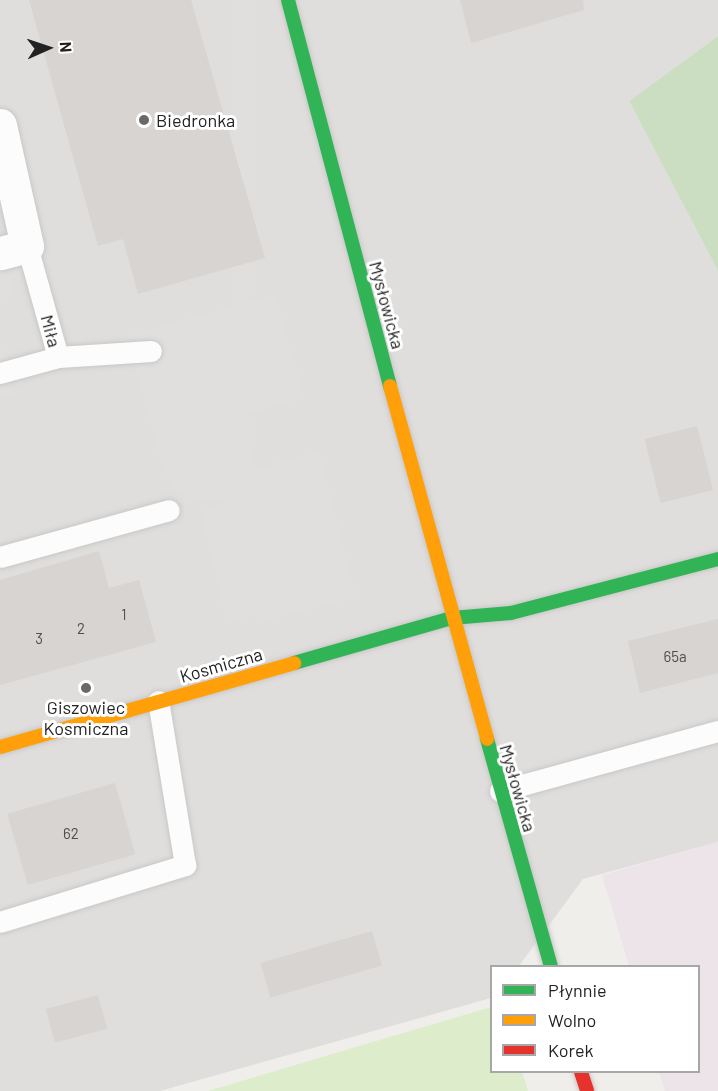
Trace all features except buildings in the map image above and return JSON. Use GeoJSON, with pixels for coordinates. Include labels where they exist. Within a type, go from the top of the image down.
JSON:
{"type":"FeatureCollection","features":[{"type":"Feature","properties":{"kind":"street","name":"Mysłowicka"},"geometry":{"type":"LineString","coordinates":[[288,0],[452,618],[551,965]]}},
{"type":"Feature","properties":{"kind":"street","name":"Miła"},"geometry":{"type":"LineString","coordinates":[[0,125],[14,250]]}},
{"type":"Feature","properties":{"kind":"street"},"geometry":{"type":"LineString","coordinates":[[452,618],[511,613],[718,559]]}},
{"type":"Feature","properties":{"kind":"street","name":"Kosmiczna"},"geometry":{"type":"LineString","coordinates":[[0,747],[452,618]]}},
{"type":"Feature","properties":{"kind":"street"},"geometry":{"type":"LineString","coordinates":[[582,1073],[587,1091]]}},
{"type":"Feature","properties":{"kind":"lane","name":"Miła"},"geometry":{"type":"LineString","coordinates":[[0,373],[58,357],[14,250]]}},
{"type":"Feature","properties":{"kind":"lane"},"geometry":{"type":"LineString","coordinates":[[58,357],[152,351]]}},
{"type":"Feature","properties":{"kind":"lane"},"geometry":{"type":"LineString","coordinates":[[0,558],[169,510]]}},
{"type":"Feature","properties":{"kind":"lane"},"geometry":{"type":"LineString","coordinates":[[0,922],[185,865],[158,701]]}},
{"type":"Feature","properties":{"kind":"lane"},"geometry":{"type":"LineString","coordinates":[[500,791],[718,731]]}},
{"type":"Feature","properties":{"kind":"shaded area"},"geometry":{"type":"Polygon","coordinates":[[[0,0],[718,0],[718,36],[629,101],[718,271],[718,842],[583,879],[520,965],[490,965],[490,998],[160,1091],[0,1091],[0,0]]]}},
{"type":"Feature","properties":{"kind":"shaded area"},"geometry":{"type":"Polygon","coordinates":[[[233,0],[249,0],[249,569],[233,569],[233,0]]]}},
{"type":"Feature","properties":{"kind":"shaded area"},"geometry":{"type":"Polygon","coordinates":[[[7,268],[14,294],[0,298],[0,270],[7,268]]]}},
{"type":"Feature","properties":{"kind":"shaded area"},"geometry":{"type":"Polygon","coordinates":[[[275,295],[304,397],[241,417],[256,469],[320,452],[355,597],[261,621],[259,613],[227,621],[201,511],[231,500],[209,502],[187,498],[172,485],[163,468],[127,336],[275,295]]]}},
{"type":"Feature","properties":{"kind":"shaded area"},"geometry":{"type":"Polygon","coordinates":[[[0,346],[14,395],[0,398],[0,346]]]}},
{"type":"Feature","properties":{"kind":"shaded area"},"geometry":{"type":"Polygon","coordinates":[[[718,842],[718,1091],[665,1091],[659,1073],[700,1073],[700,965],[629,965],[602,875],[718,842]]]}},
{"type":"Feature","properties":{"kind":"green space"},"geometry":{"type":"Polygon","coordinates":[[[718,36],[718,271],[629,101],[718,36]]]}},
{"type":"Feature","properties":{"kind":"green space"},"geometry":{"type":"Polygon","coordinates":[[[490,1007],[490,1073],[522,1073],[528,1091],[208,1091],[490,1007]]]}},
{"type":"Feature","properties":{"kind":"traffic: fast"},"geometry":{"type":"LineString","coordinates":[[288,0],[390,386]]}},
{"type":"Feature","properties":{"kind":"traffic: fast"},"geometry":{"type":"LineString","coordinates":[[294,663],[452,618],[511,613],[718,559]]}},
{"type":"Feature","properties":{"kind":"traffic: fast"},"geometry":{"type":"LineString","coordinates":[[487,739],[551,965]]}},
{"type":"Feature","properties":{"kind":"traffic: slow"},"geometry":{"type":"LineString","coordinates":[[390,386],[487,739]]}},
{"type":"Feature","properties":{"kind":"traffic: slow"},"geometry":{"type":"LineString","coordinates":[[0,747],[294,663]]}},
{"type":"Feature","properties":{"kind":"traffic: jam"},"geometry":{"type":"LineString","coordinates":[[581,1073],[587,1091]]}},
{"type":"Feature","properties":{"kind":"place","name":"Biedronka"},"geometry":{"type":"Point","coordinates":[144,120]}},
{"type":"Feature","properties":{"kind":"place","name":"Giszowiec Kosmiczna"},"geometry":{"type":"Point","coordinates":[86,688]}}]}
